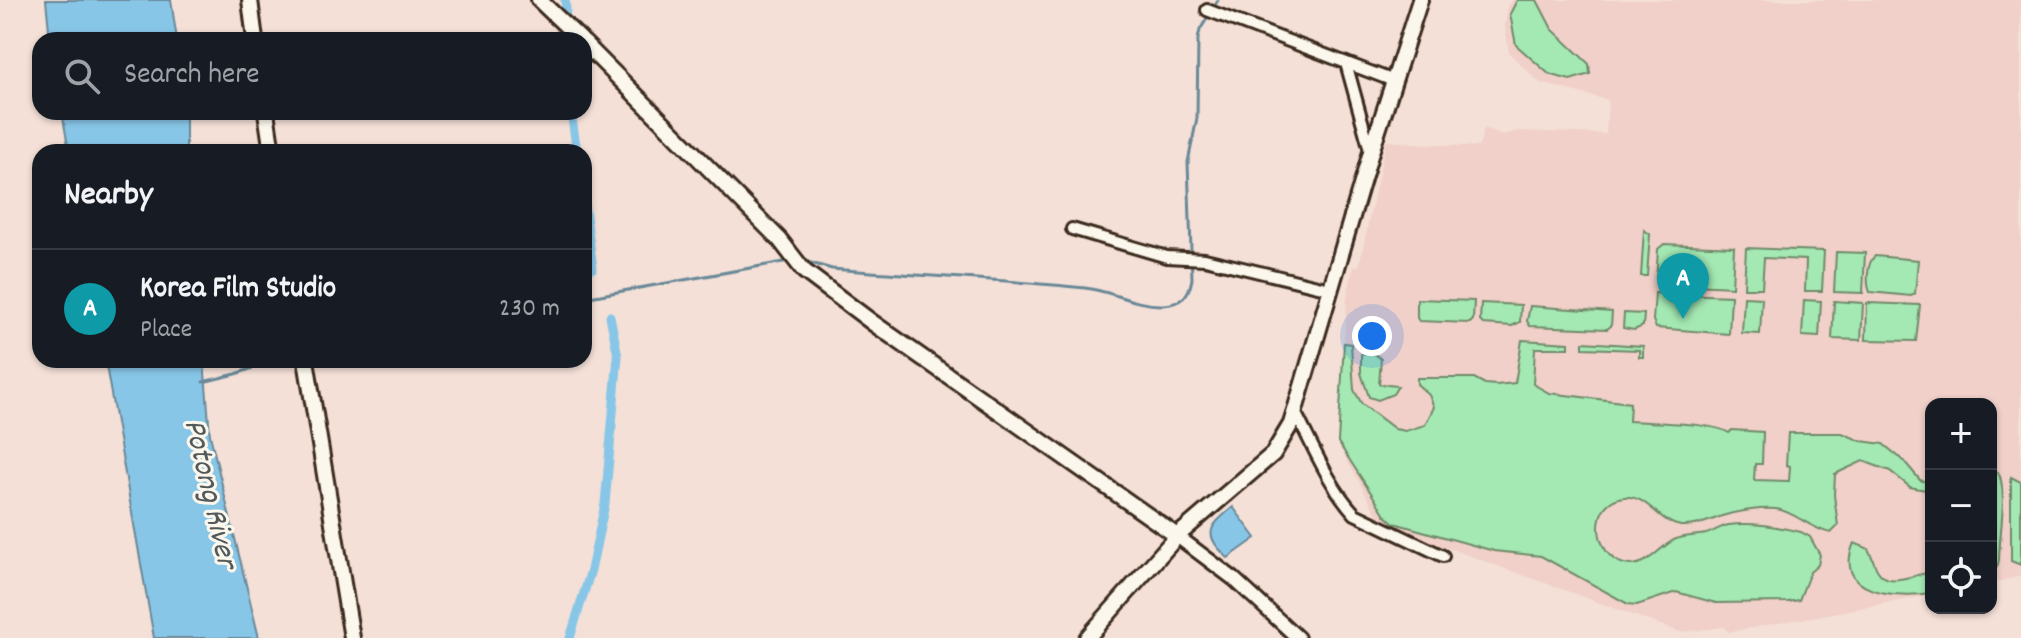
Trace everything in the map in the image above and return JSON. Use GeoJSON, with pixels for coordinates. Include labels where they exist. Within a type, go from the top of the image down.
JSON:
{"type":"FeatureCollection","features":[{"type":"Feature","properties":{"kind":"main road"},"geometry":{"type":"LineString","coordinates":[[250,0],[254,32]]}},
{"type":"Feature","properties":{"kind":"main road"},"geometry":{"type":"LineString","coordinates":[[539,0],[573,32]]}},
{"type":"Feature","properties":{"kind":"main road"},"geometry":{"type":"LineString","coordinates":[[1087,638],[1177,536],[1273,454],[1295,412],[1371,152],[1420,0]]}},
{"type":"Feature","properties":{"kind":"main road"},"geometry":{"type":"LineString","coordinates":[[592,51],[788,249],[804,271],[885,332],[1177,536]]}},
{"type":"Feature","properties":{"kind":"main road"},"geometry":{"type":"LineString","coordinates":[[267,120],[271,144]]}},
{"type":"Feature","properties":{"kind":"main road"},"geometry":{"type":"LineString","coordinates":[[307,368],[352,638]]}},
{"type":"Feature","properties":{"kind":"street"},"geometry":{"type":"LineString","coordinates":[[1207,10],[1394,81]]}},
{"type":"Feature","properties":{"kind":"street"},"geometry":{"type":"LineString","coordinates":[[1346,63],[1371,152]]}},
{"type":"Feature","properties":{"kind":"street"},"geometry":{"type":"LineString","coordinates":[[1072,229],[1167,257],[1231,265],[1330,289]]}},
{"type":"Feature","properties":{"kind":"street"},"geometry":{"type":"LineString","coordinates":[[1295,412],[1326,472],[1355,514],[1443,556]]}},
{"type":"Feature","properties":{"kind":"street"},"geometry":{"type":"LineString","coordinates":[[1177,536],[1234,579],[1298,638]]}},
{"type":"Feature","properties":{"kind":"shaded area"},"geometry":{"type":"Polygon","coordinates":[[[1513,0],[2021,0],[2021,576],[1997,582],[1997,398],[1925,398],[1925,596],[1729,632],[1724,627],[1680,632],[1382,524],[1337,442],[1347,297],[1354,266],[1359,266],[1386,141],[1479,147],[1484,128],[1502,135],[1518,131],[1606,134],[1608,100],[1540,83],[1509,53],[1505,25],[1508,6],[1513,0]]]}},
{"type":"Feature","properties":{"kind":"green space"},"geometry":{"type":"Polygon","coordinates":[[[1517,0],[1537,0],[1552,29],[1589,64],[1590,74],[1570,80],[1549,74],[1516,45],[1510,14],[1517,0]]]}},
{"type":"Feature","properties":{"kind":"green space"},"geometry":{"type":"Polygon","coordinates":[[[1644,230],[1650,234],[1647,276],[1641,276],[1644,230]]]}},
{"type":"Feature","properties":{"kind":"green space"},"geometry":{"type":"Polygon","coordinates":[[[1664,244],[1734,247],[1732,287],[1656,283],[1658,249],[1664,244]]]}},
{"type":"Feature","properties":{"kind":"green space"},"geometry":{"type":"Polygon","coordinates":[[[1746,248],[1824,251],[1822,291],[1805,291],[1806,260],[1764,258],[1762,288],[1744,288],[1746,248]]]}},
{"type":"Feature","properties":{"kind":"green space"},"geometry":{"type":"Polygon","coordinates":[[[1836,252],[1865,253],[1863,293],[1834,292],[1836,252]]]}},
{"type":"Feature","properties":{"kind":"green space"},"geometry":{"type":"Polygon","coordinates":[[[1875,256],[1918,260],[1915,294],[1870,292],[1868,273],[1875,256]]]}},
{"type":"Feature","properties":{"kind":"green space"},"geometry":{"type":"Polygon","coordinates":[[[1655,293],[1731,296],[1729,334],[1656,328],[1653,320],[1655,293]]]}},
{"type":"Feature","properties":{"kind":"green space"},"geometry":{"type":"Polygon","coordinates":[[[1744,297],[1762,298],[1760,334],[1742,333],[1744,297]]]}},
{"type":"Feature","properties":{"kind":"green space"},"geometry":{"type":"Polygon","coordinates":[[[1417,299],[1474,301],[1473,320],[1470,323],[1419,321],[1417,299]]]}},
{"type":"Feature","properties":{"kind":"green space"},"geometry":{"type":"Polygon","coordinates":[[[1804,300],[1821,301],[1819,337],[1802,336],[1804,300]]]}},
{"type":"Feature","properties":{"kind":"green space"},"geometry":{"type":"Polygon","coordinates":[[[1834,301],[1863,303],[1861,340],[1832,339],[1834,301]]]}},
{"type":"Feature","properties":{"kind":"green space"},"geometry":{"type":"Polygon","coordinates":[[[1481,303],[1521,305],[1520,322],[1512,326],[1483,324],[1480,321],[1481,303]]]}},
{"type":"Feature","properties":{"kind":"green space"},"geometry":{"type":"Polygon","coordinates":[[[1867,303],[1920,305],[1916,341],[1866,340],[1867,303]]]}},
{"type":"Feature","properties":{"kind":"green space"},"geometry":{"type":"Polygon","coordinates":[[[1530,306],[1612,312],[1611,326],[1607,329],[1530,326],[1527,321],[1530,306]]]}},
{"type":"Feature","properties":{"kind":"green space"},"geometry":{"type":"Polygon","coordinates":[[[1624,313],[1644,314],[1643,326],[1634,330],[1623,328],[1624,313]]]}},
{"type":"Feature","properties":{"kind":"green space"},"geometry":{"type":"Polygon","coordinates":[[[1522,340],[1569,343],[1569,348],[1535,348],[1533,384],[1549,393],[1630,403],[1629,421],[1696,425],[1729,433],[1732,430],[1763,432],[1762,464],[1755,464],[1754,480],[1789,481],[1790,466],[1786,465],[1788,433],[1842,433],[1861,441],[1883,444],[1925,481],[1925,490],[1910,487],[1890,471],[1863,461],[1835,474],[1838,526],[1831,533],[1776,509],[1742,511],[1697,525],[1681,526],[1666,520],[1639,499],[1623,497],[1612,501],[1600,519],[1601,541],[1614,559],[1624,564],[1646,561],[1676,539],[1738,524],[1801,532],[1810,537],[1820,555],[1818,565],[1810,572],[1799,600],[1716,603],[1676,592],[1637,605],[1628,604],[1541,556],[1494,551],[1394,523],[1386,516],[1338,442],[1344,343],[1351,344],[1354,390],[1362,404],[1395,429],[1405,431],[1425,425],[1434,407],[1429,395],[1417,384],[1417,378],[1474,378],[1496,385],[1515,383],[1522,340]]]}},
{"type":"Feature","properties":{"kind":"green space"},"geometry":{"type":"Polygon","coordinates":[[[1583,342],[1643,346],[1643,357],[1639,357],[1639,350],[1583,348],[1583,342]]]}},
{"type":"Feature","properties":{"kind":"green space"},"geometry":{"type":"Polygon","coordinates":[[[1372,352],[1381,359],[1379,384],[1398,386],[1393,394],[1378,400],[1369,397],[1361,373],[1361,354],[1372,352]]]}},
{"type":"Feature","properties":{"kind":"green space"},"geometry":{"type":"Polygon","coordinates":[[[1997,472],[2001,480],[2002,514],[1997,567],[1997,542],[1997,472]]]}},
{"type":"Feature","properties":{"kind":"green space"},"geometry":{"type":"Polygon","coordinates":[[[2011,477],[2021,482],[2021,565],[2011,561],[2011,477]]]}},
{"type":"Feature","properties":{"kind":"green space"},"geometry":{"type":"Polygon","coordinates":[[[1854,543],[1867,548],[1878,571],[1888,579],[1925,574],[1925,593],[1902,595],[1872,589],[1860,583],[1852,573],[1850,560],[1854,543]]]}},
{"type":"Feature","properties":{"kind":"water"},"geometry":{"type":"Polygon","coordinates":[[[46,0],[171,0],[176,32],[49,32],[46,0]]]}},
{"type":"Feature","properties":{"kind":"water"},"geometry":{"type":"Polygon","coordinates":[[[63,120],[186,120],[186,144],[68,144],[63,120]]]}},
{"type":"Feature","properties":{"kind":"water","name":"Potong River"},"geometry":{"type":"Polygon","coordinates":[[[106,368],[205,368],[210,435],[259,638],[154,638],[106,368]]]}},
{"type":"Feature","properties":{"kind":"water"},"geometry":{"type":"Polygon","coordinates":[[[1233,507],[1256,538],[1228,558],[1214,543],[1212,531],[1218,520],[1233,507]]]}},
{"type":"Feature","properties":{"kind":"waterway"},"geometry":{"type":"LineString","coordinates":[[562,32],[565,0]]}},
{"type":"Feature","properties":{"kind":"waterway"},"geometry":{"type":"LineString","coordinates":[[804,261],[832,269],[1085,288],[1153,305],[1179,301],[1189,290],[1192,279],[1188,162],[1197,118],[1198,39],[1218,0]]}},
{"type":"Feature","properties":{"kind":"waterway"},"geometry":{"type":"LineString","coordinates":[[572,120],[576,144]]}},
{"type":"Feature","properties":{"kind":"waterway"},"geometry":{"type":"LineString","coordinates":[[592,261],[593,268]]}},
{"type":"Feature","properties":{"kind":"waterway"},"geometry":{"type":"LineString","coordinates":[[592,297],[789,261]]}},
{"type":"Feature","properties":{"kind":"waterway"},"geometry":{"type":"LineString","coordinates":[[570,638],[591,570],[605,504],[618,356],[610,316]]}},
{"type":"Feature","properties":{"kind":"waterway"},"geometry":{"type":"LineString","coordinates":[[203,382],[253,368]]}},
{"type":"Feature","properties":{"kind":"place","name":"Korea Film Studio"},"geometry":{"type":"Point","coordinates":[1683,319]}}]}
